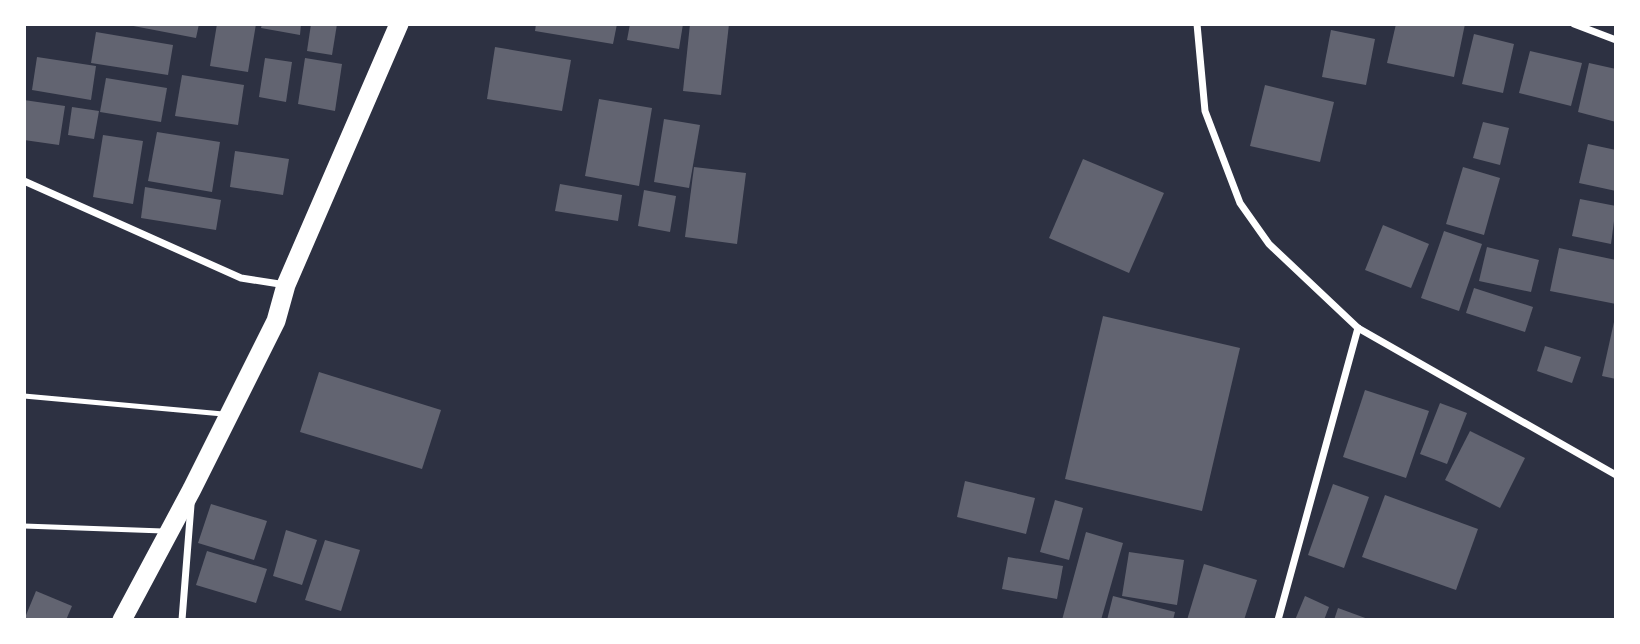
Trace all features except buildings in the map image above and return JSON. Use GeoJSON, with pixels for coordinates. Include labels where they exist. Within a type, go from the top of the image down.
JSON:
{"type":"FeatureCollection","features":[{"type":"Feature","properties":{"kind":"highway"},"geometry":{"type":"LineString","coordinates":[[121,620],[192,489],[276,321],[286,285],[398,24]]}},
{"type":"Feature","properties":{"kind":"street"},"geometry":{"type":"LineString","coordinates":[[1197,24],[1205,111],[1240,203],[1269,244],[1358,328],[1615,475]]}},
{"type":"Feature","properties":{"kind":"street"},"geometry":{"type":"LineString","coordinates":[[1574,24],[1615,40]]}},
{"type":"Feature","properties":{"kind":"street"},"geometry":{"type":"LineString","coordinates":[[24,181],[241,278],[286,285]]}},
{"type":"Feature","properties":{"kind":"street"},"geometry":{"type":"LineString","coordinates":[[1278,620],[1358,328]]}},
{"type":"Feature","properties":{"kind":"street"},"geometry":{"type":"LineString","coordinates":[[182,620],[192,489]]}},
{"type":"Feature","properties":{"kind":"lane"},"geometry":{"type":"LineString","coordinates":[[24,396],[227,415]]}},
{"type":"Feature","properties":{"kind":"lane"},"geometry":{"type":"LineString","coordinates":[[24,526],[170,531]]}}]}
